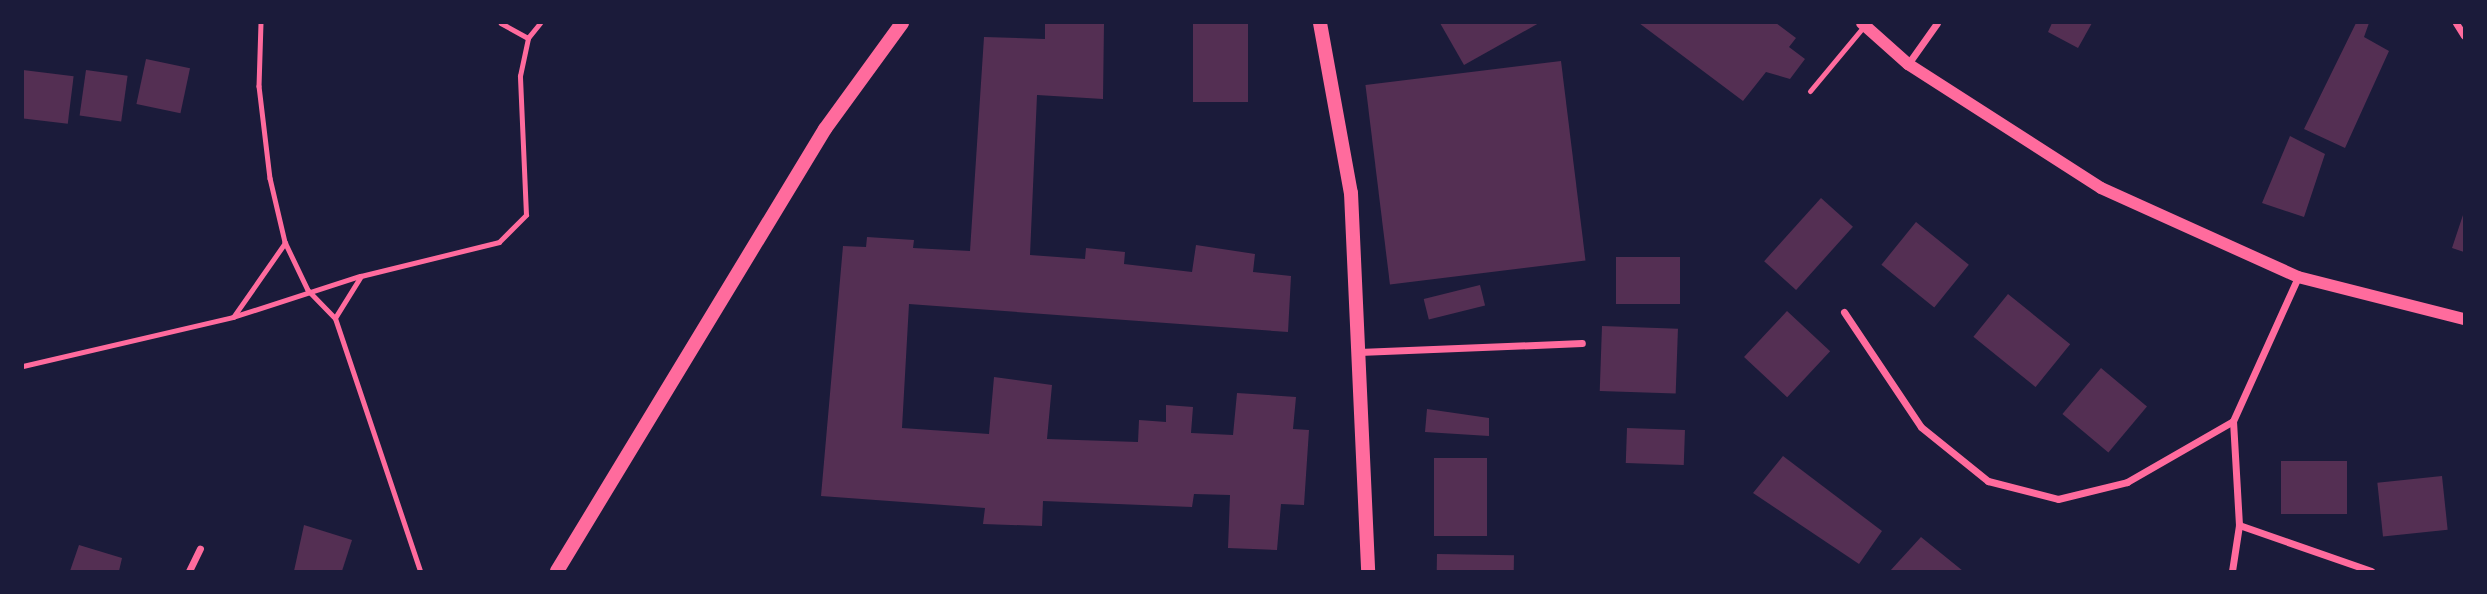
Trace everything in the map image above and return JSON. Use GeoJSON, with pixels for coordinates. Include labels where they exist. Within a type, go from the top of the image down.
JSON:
{"type":"FeatureCollection","features":[{"type":"Feature","properties":{"kind":"main road"},"geometry":{"type":"LineString","coordinates":[[557,571],[825,129],[902,23]]}},
{"type":"Feature","properties":{"kind":"main road"},"geometry":{"type":"LineString","coordinates":[[1320,23],[1351,193],[1368,571]]}},
{"type":"Feature","properties":{"kind":"street"},"geometry":{"type":"LineString","coordinates":[[1908,64],[1937,23]]}},
{"type":"Feature","properties":{"kind":"street"},"geometry":{"type":"LineString","coordinates":[[2456,23],[2464,36]]}},
{"type":"Feature","properties":{"kind":"street"},"geometry":{"type":"LineString","coordinates":[[1864,24],[1908,64],[2101,188],[2298,277],[2464,320]]}},
{"type":"Feature","properties":{"kind":"street"},"geometry":{"type":"LineString","coordinates":[[2232,571],[2239,525],[2233,421],[2298,277]]}},
{"type":"Feature","properties":{"kind":"street"},"geometry":{"type":"LineString","coordinates":[[1844,312],[1920,427],[1988,481],[2058,499],[2127,482],[2233,421]]}},
{"type":"Feature","properties":{"kind":"street"},"geometry":{"type":"LineString","coordinates":[[1359,352],[1583,343]]}},
{"type":"Feature","properties":{"kind":"street"},"geometry":{"type":"LineString","coordinates":[[2239,525],[2371,571]]}},
{"type":"Feature","properties":{"kind":"street"},"geometry":{"type":"LineString","coordinates":[[189,571],[200,548]]}},
{"type":"Feature","properties":{"kind":"lane"},"geometry":{"type":"LineString","coordinates":[[1810,91],[1864,24]]}},
{"type":"Feature","properties":{"kind":"path"},"geometry":{"type":"LineString","coordinates":[[261,23],[259,86],[270,178],[285,242],[308,290],[335,318],[420,571]]}},
{"type":"Feature","properties":{"kind":"path"},"geometry":{"type":"LineString","coordinates":[[501,23],[528,37]]}},
{"type":"Feature","properties":{"kind":"path"},"geometry":{"type":"LineString","coordinates":[[23,366],[233,317],[308,290],[499,242],[526,215],[520,76],[528,37],[540,23]]}},
{"type":"Feature","properties":{"kind":"path"},"geometry":{"type":"LineString","coordinates":[[233,317],[285,242]]}},
{"type":"Feature","properties":{"kind":"path"},"geometry":{"type":"LineString","coordinates":[[335,318],[361,276]]}},
{"type":"Feature","properties":{"kind":"building"},"geometry":{"type":"Polygon","coordinates":[[[1045,23],[1104,23],[1103,99],[1037,95],[1030,255],[1085,259],[1086,248],[1125,252],[1124,264],[1192,272],[1196,245],[1255,254],[1253,272],[1291,276],[1288,332],[909,304],[902,428],[989,434],[994,377],[1052,385],[1047,439],[1138,442],[1139,420],[1166,422],[1166,405],[1193,407],[1191,433],[1233,435],[1237,393],[1296,397],[1293,429],[1309,430],[1304,505],[1281,504],[1277,550],[1228,548],[1230,495],[1194,494],[1192,507],[1043,501],[1042,526],[983,524],[985,508],[821,496],[843,246],[866,247],[867,237],[914,240],[913,248],[970,251],[984,37],[1045,39],[1045,23]]]}},
{"type":"Feature","properties":{"kind":"building"},"geometry":{"type":"Polygon","coordinates":[[[1193,23],[1248,23],[1248,102],[1193,102],[1193,23]]]}},
{"type":"Feature","properties":{"kind":"building"},"geometry":{"type":"Polygon","coordinates":[[[1440,23],[1539,23],[1464,65],[1440,23]]]}},
{"type":"Feature","properties":{"kind":"building"},"geometry":{"type":"Polygon","coordinates":[[[1639,23],[1776,23],[1796,38],[1789,47],[1805,59],[1790,79],[1766,72],[1743,101],[1639,23]]]}},
{"type":"Feature","properties":{"kind":"building"},"geometry":{"type":"Polygon","coordinates":[[[2052,23],[2092,23],[2078,48],[2048,32],[2052,23]]]}},
{"type":"Feature","properties":{"kind":"building"},"geometry":{"type":"Polygon","coordinates":[[[2356,23],[2369,23],[2364,37],[2389,51],[2345,148],[2304,129],[2356,23]]]}},
{"type":"Feature","properties":{"kind":"building"},"geometry":{"type":"Polygon","coordinates":[[[146,59],[190,68],[180,113],[136,104],[146,59]]]}},
{"type":"Feature","properties":{"kind":"building"},"geometry":{"type":"Polygon","coordinates":[[[1561,61],[1585,261],[1390,285],[1365,85],[1561,61]]]}},
{"type":"Feature","properties":{"kind":"building"},"geometry":{"type":"Polygon","coordinates":[[[23,70],[74,76],[68,124],[23,118],[23,70]]]}},
{"type":"Feature","properties":{"kind":"building"},"geometry":{"type":"Polygon","coordinates":[[[86,70],[128,76],[121,121],[80,116],[86,70]]]}},
{"type":"Feature","properties":{"kind":"building"},"geometry":{"type":"Polygon","coordinates":[[[2290,136],[2325,154],[2304,217],[2262,203],[2290,136]]]}},
{"type":"Feature","properties":{"kind":"building"},"geometry":{"type":"Polygon","coordinates":[[[1821,198],[1853,227],[1796,290],[1764,261],[1821,198]]]}},
{"type":"Feature","properties":{"kind":"building"},"geometry":{"type":"Polygon","coordinates":[[[2464,212],[2464,252],[2452,248],[2464,212]]]}},
{"type":"Feature","properties":{"kind":"building"},"geometry":{"type":"Polygon","coordinates":[[[1916,222],[1969,265],[1934,308],[1881,265],[1916,222]]]}},
{"type":"Feature","properties":{"kind":"building"},"geometry":{"type":"Polygon","coordinates":[[[1616,257],[1680,257],[1680,304],[1616,304],[1616,257]]]}},
{"type":"Feature","properties":{"kind":"building"},"geometry":{"type":"Polygon","coordinates":[[[1480,285],[1485,305],[1429,319],[1424,299],[1480,285]]]}},
{"type":"Feature","properties":{"kind":"building"},"geometry":{"type":"Polygon","coordinates":[[[2008,294],[2070,344],[2036,387],[1973,337],[2008,294]]]}},
{"type":"Feature","properties":{"kind":"building"},"geometry":{"type":"Polygon","coordinates":[[[1787,311],[1830,351],[1787,397],[1744,357],[1787,311]]]}},
{"type":"Feature","properties":{"kind":"building"},"geometry":{"type":"Polygon","coordinates":[[[1602,326],[1678,329],[1676,394],[1600,391],[1602,326]]]}},
{"type":"Feature","properties":{"kind":"building"},"geometry":{"type":"Polygon","coordinates":[[[2101,368],[2147,407],[2108,453],[2062,414],[2101,368]]]}},
{"type":"Feature","properties":{"kind":"building"},"geometry":{"type":"Polygon","coordinates":[[[1427,409],[1489,418],[1489,436],[1425,432],[1427,409]]]}},
{"type":"Feature","properties":{"kind":"building"},"geometry":{"type":"Polygon","coordinates":[[[1627,428],[1685,430],[1684,465],[1626,463],[1627,428]]]}},
{"type":"Feature","properties":{"kind":"building"},"geometry":{"type":"Polygon","coordinates":[[[1783,456],[1882,531],[1859,564],[1753,493],[1783,456]]]}},
{"type":"Feature","properties":{"kind":"building"},"geometry":{"type":"Polygon","coordinates":[[[1434,458],[1487,458],[1487,536],[1434,536],[1434,458]]]}},
{"type":"Feature","properties":{"kind":"building"},"geometry":{"type":"Polygon","coordinates":[[[2281,461],[2347,461],[2347,514],[2281,514],[2281,461]]]}},
{"type":"Feature","properties":{"kind":"building"},"geometry":{"type":"Polygon","coordinates":[[[2442,476],[2448,530],[2383,536],[2377,483],[2442,476]]]}},
{"type":"Feature","properties":{"kind":"building"},"geometry":{"type":"Polygon","coordinates":[[[304,525],[352,540],[342,571],[294,571],[304,525]]]}},
{"type":"Feature","properties":{"kind":"building"},"geometry":{"type":"Polygon","coordinates":[[[1921,537],[1963,571],[1890,571],[1921,537]]]}},
{"type":"Feature","properties":{"kind":"building"},"geometry":{"type":"Polygon","coordinates":[[[79,545],[122,558],[119,571],[70,571],[79,545]]]}},
{"type":"Feature","properties":{"kind":"building"},"geometry":{"type":"Polygon","coordinates":[[[1437,554],[1514,555],[1514,571],[1437,571],[1437,554]]]}}]}
